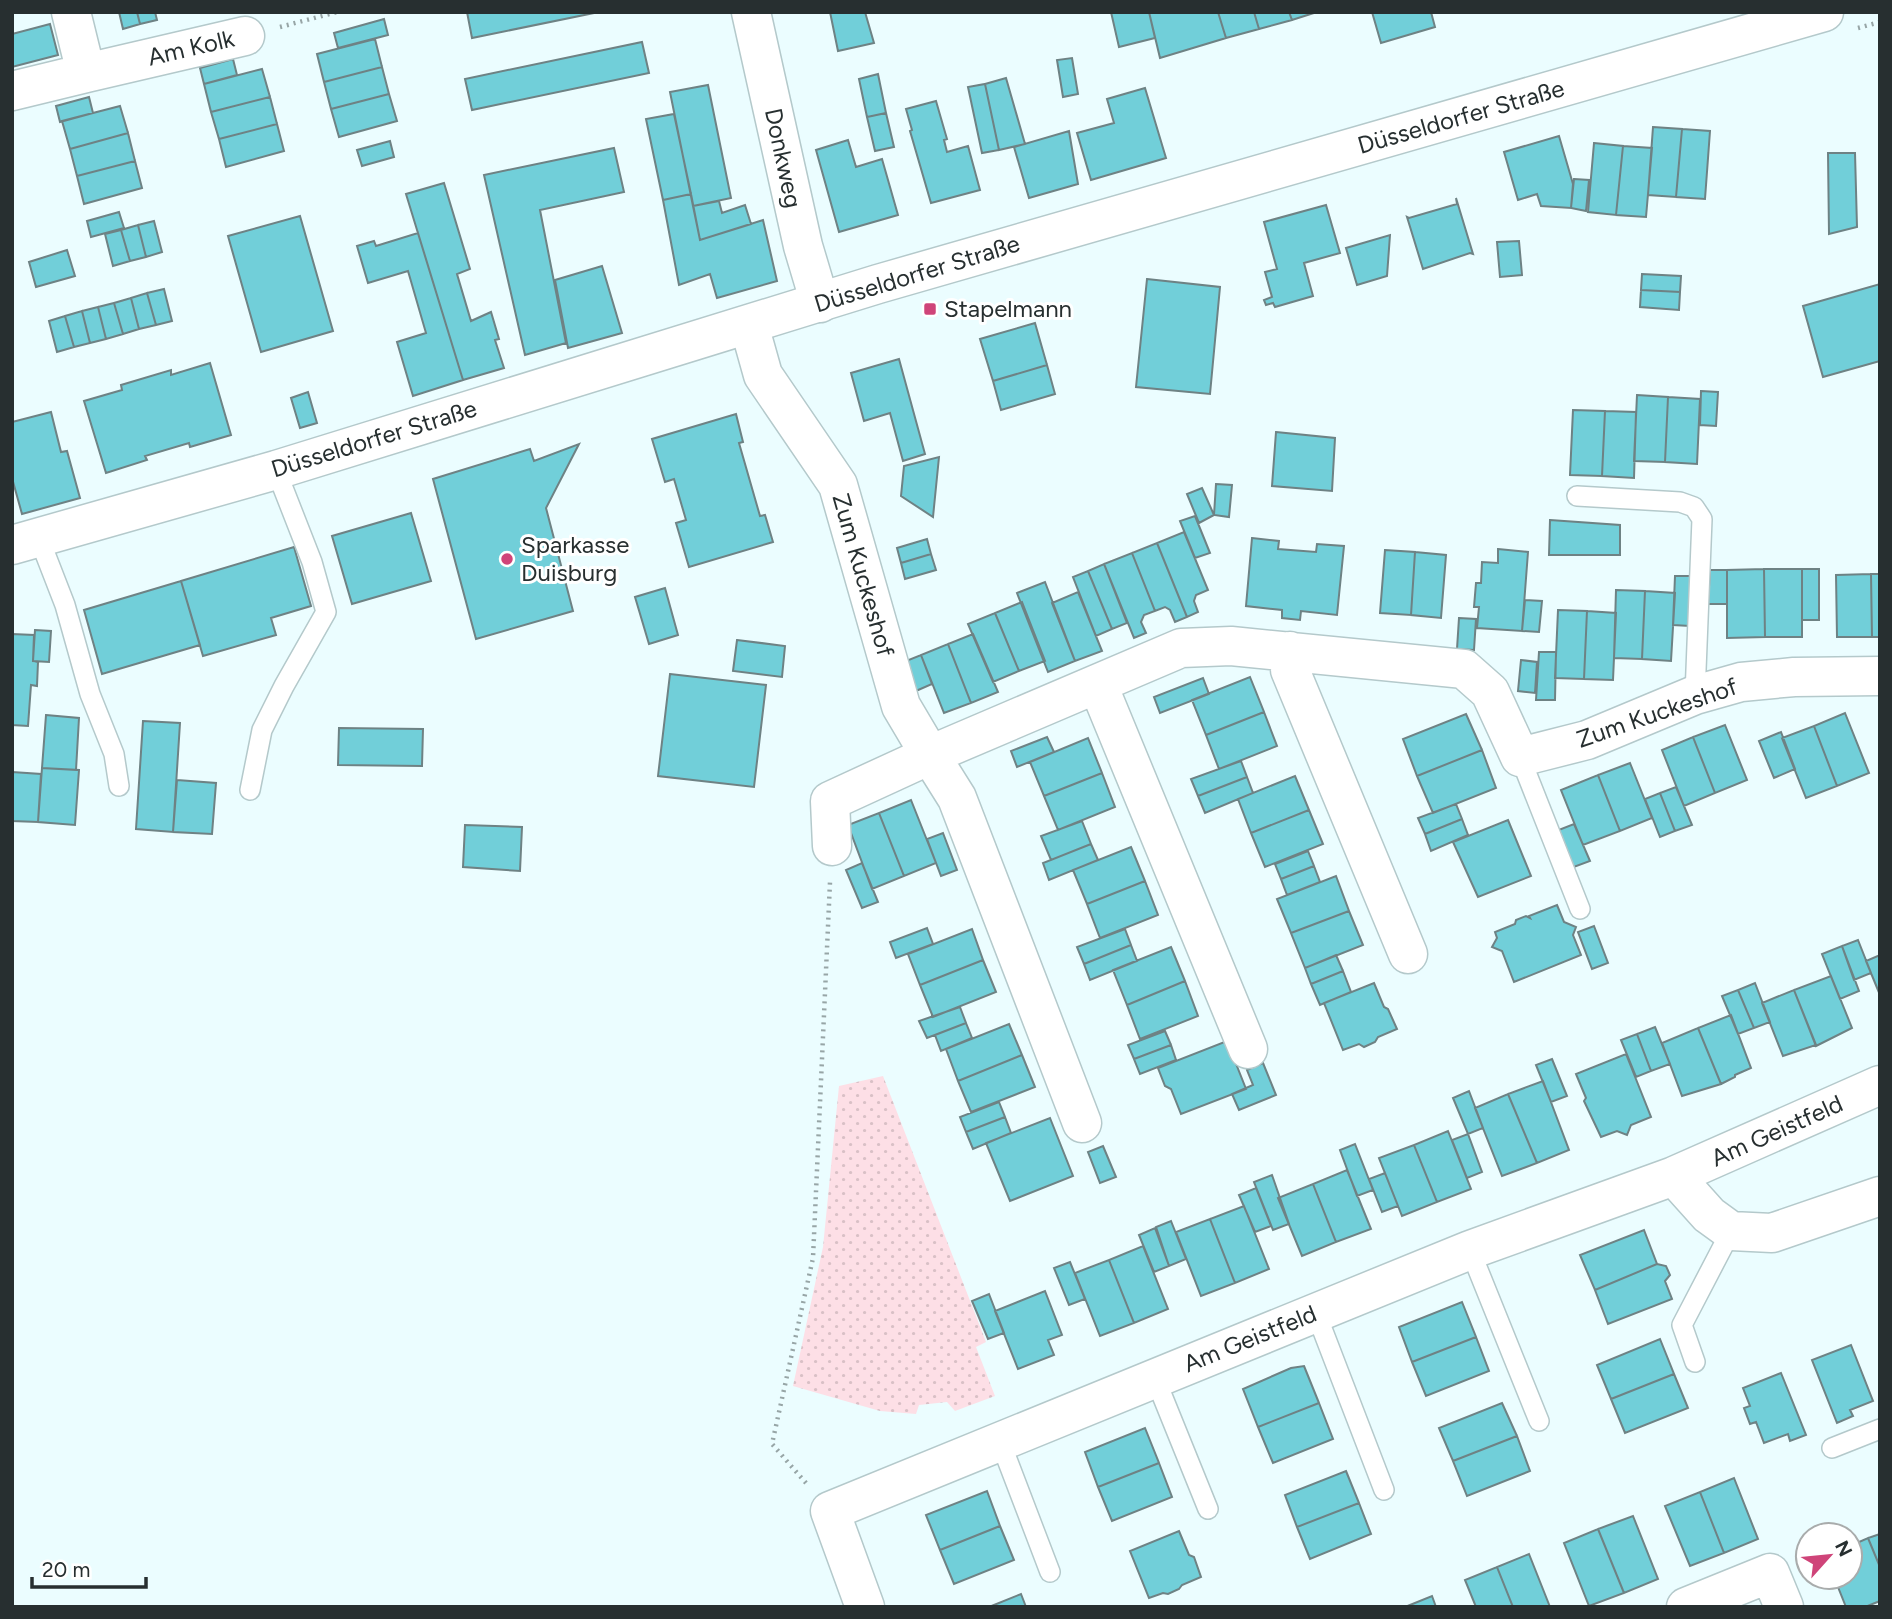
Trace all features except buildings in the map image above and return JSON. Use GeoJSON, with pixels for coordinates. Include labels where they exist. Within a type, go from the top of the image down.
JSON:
{"type":"FeatureCollection","features":[{"type":"Feature","properties":{"kind":"street"},"geometry":{"type":"LineString","coordinates":[[71,12],[86,73]]}},
{"type":"Feature","properties":{"kind":"street","name":"Donkweg"},"geometry":{"type":"LineString","coordinates":[[751,12],[803,246],[820,303]]}},
{"type":"Feature","properties":{"kind":"street","name":"Düsseldorfer Straße"},"geometry":{"type":"LineString","coordinates":[[26,542],[276,470],[820,303],[1824,12]]}},
{"type":"Feature","properties":{"kind":"street","name":"Am Kolk"},"geometry":{"type":"LineString","coordinates":[[12,91],[245,36]]}},
{"type":"Feature","properties":{"kind":"street","name":"Zum Kuckeshof"},"geometry":{"type":"LineString","coordinates":[[749,325],[763,375],[838,485],[901,706],[957,798],[1082,1123]]}},
{"type":"Feature","properties":{"kind":"street"},"geometry":{"type":"LineString","coordinates":[[832,846],[830,801],[930,755],[1181,648],[1231,646],[1464,669],[1490,692],[1520,757]]}},
{"type":"Feature","properties":{"kind":"street"},"geometry":{"type":"LineString","coordinates":[[1290,651],[1290,670],[1408,954]]}},
{"type":"Feature","properties":{"kind":"street","name":"Zum Kuckeshof"},"geometry":{"type":"LineString","coordinates":[[1520,757],[1587,740],[1695,695],[1741,682],[1794,677],[1880,676]]}},
{"type":"Feature","properties":{"kind":"street"},"geometry":{"type":"LineString","coordinates":[[1098,685],[1248,1049]]}},
{"type":"Feature","properties":{"kind":"street","name":"Am Geistfeld"},"geometry":{"type":"LineString","coordinates":[[830,1511],[1470,1250],[1674,1176],[1880,1085]]}},
{"type":"Feature","properties":{"kind":"street","name":"Am Geistfeld"},"geometry":{"type":"LineString","coordinates":[[1674,1176],[1709,1215],[1731,1231]]}},
{"type":"Feature","properties":{"kind":"street"},"geometry":{"type":"LineString","coordinates":[[1731,1231],[1772,1233],[1880,1196]]}},
{"type":"Feature","properties":{"kind":"street"},"geometry":{"type":"LineString","coordinates":[[830,1511],[865,1607]]}},
{"type":"Feature","properties":{"kind":"street"},"geometry":{"type":"LineString","coordinates":[[1686,1607],[1770,1573],[1784,1607]]}},
{"type":"Feature","properties":{"kind":"lane"},"geometry":{"type":"LineString","coordinates":[[250,790],[262,730],[326,612],[312,562],[276,470]]}},
{"type":"Feature","properties":{"kind":"lane"},"geometry":{"type":"LineString","coordinates":[[1577,496],[1680,502],[1694,507],[1702,519],[1695,695]]}},
{"type":"Feature","properties":{"kind":"lane"},"geometry":{"type":"LineString","coordinates":[[26,542],[65,605],[90,694],[114,754],[119,786]]}},
{"type":"Feature","properties":{"kind":"lane"},"geometry":{"type":"LineString","coordinates":[[1520,757],[1580,909]]}},
{"type":"Feature","properties":{"kind":"lane"},"geometry":{"type":"LineString","coordinates":[[1695,1362],[1682,1325],[1731,1231]]}},
{"type":"Feature","properties":{"kind":"lane"},"geometry":{"type":"LineString","coordinates":[[1470,1250],[1539,1421]]}},
{"type":"Feature","properties":{"kind":"lane"},"geometry":{"type":"LineString","coordinates":[[1315,1313],[1384,1490]]}},
{"type":"Feature","properties":{"kind":"lane"},"geometry":{"type":"LineString","coordinates":[[1155,1378],[1208,1509]]}},
{"type":"Feature","properties":{"kind":"lane"},"geometry":{"type":"LineString","coordinates":[[1832,1448],[1880,1429]]}},
{"type":"Feature","properties":{"kind":"lane"},"geometry":{"type":"LineString","coordinates":[[1000,1441],[1050,1572]]}},
{"type":"Feature","properties":{"kind":"path","name":"Am Kolk"},"geometry":{"type":"LineString","coordinates":[[245,36],[337,12]]}},
{"type":"Feature","properties":{"kind":"path"},"geometry":{"type":"LineString","coordinates":[[830,1511],[772,1444],[813,1258],[832,846]]}},
{"type":"Feature","properties":{"kind":"shaded area"},"geometry":{"type":"Polygon","coordinates":[[[883,1076],[986,1342],[976,1347],[995,1396],[955,1411],[947,1402],[919,1405],[916,1414],[880,1411],[793,1386],[823,1247],[839,1086],[883,1076]]]}},
{"type":"Feature","properties":{"kind":"place","name":"Stapelmann"},"geometry":{"type":"Point","coordinates":[930,309]}},
{"type":"Feature","properties":{"kind":"place","name":"Sparkasse Duisburg"},"geometry":{"type":"Point","coordinates":[507,559]}}]}
